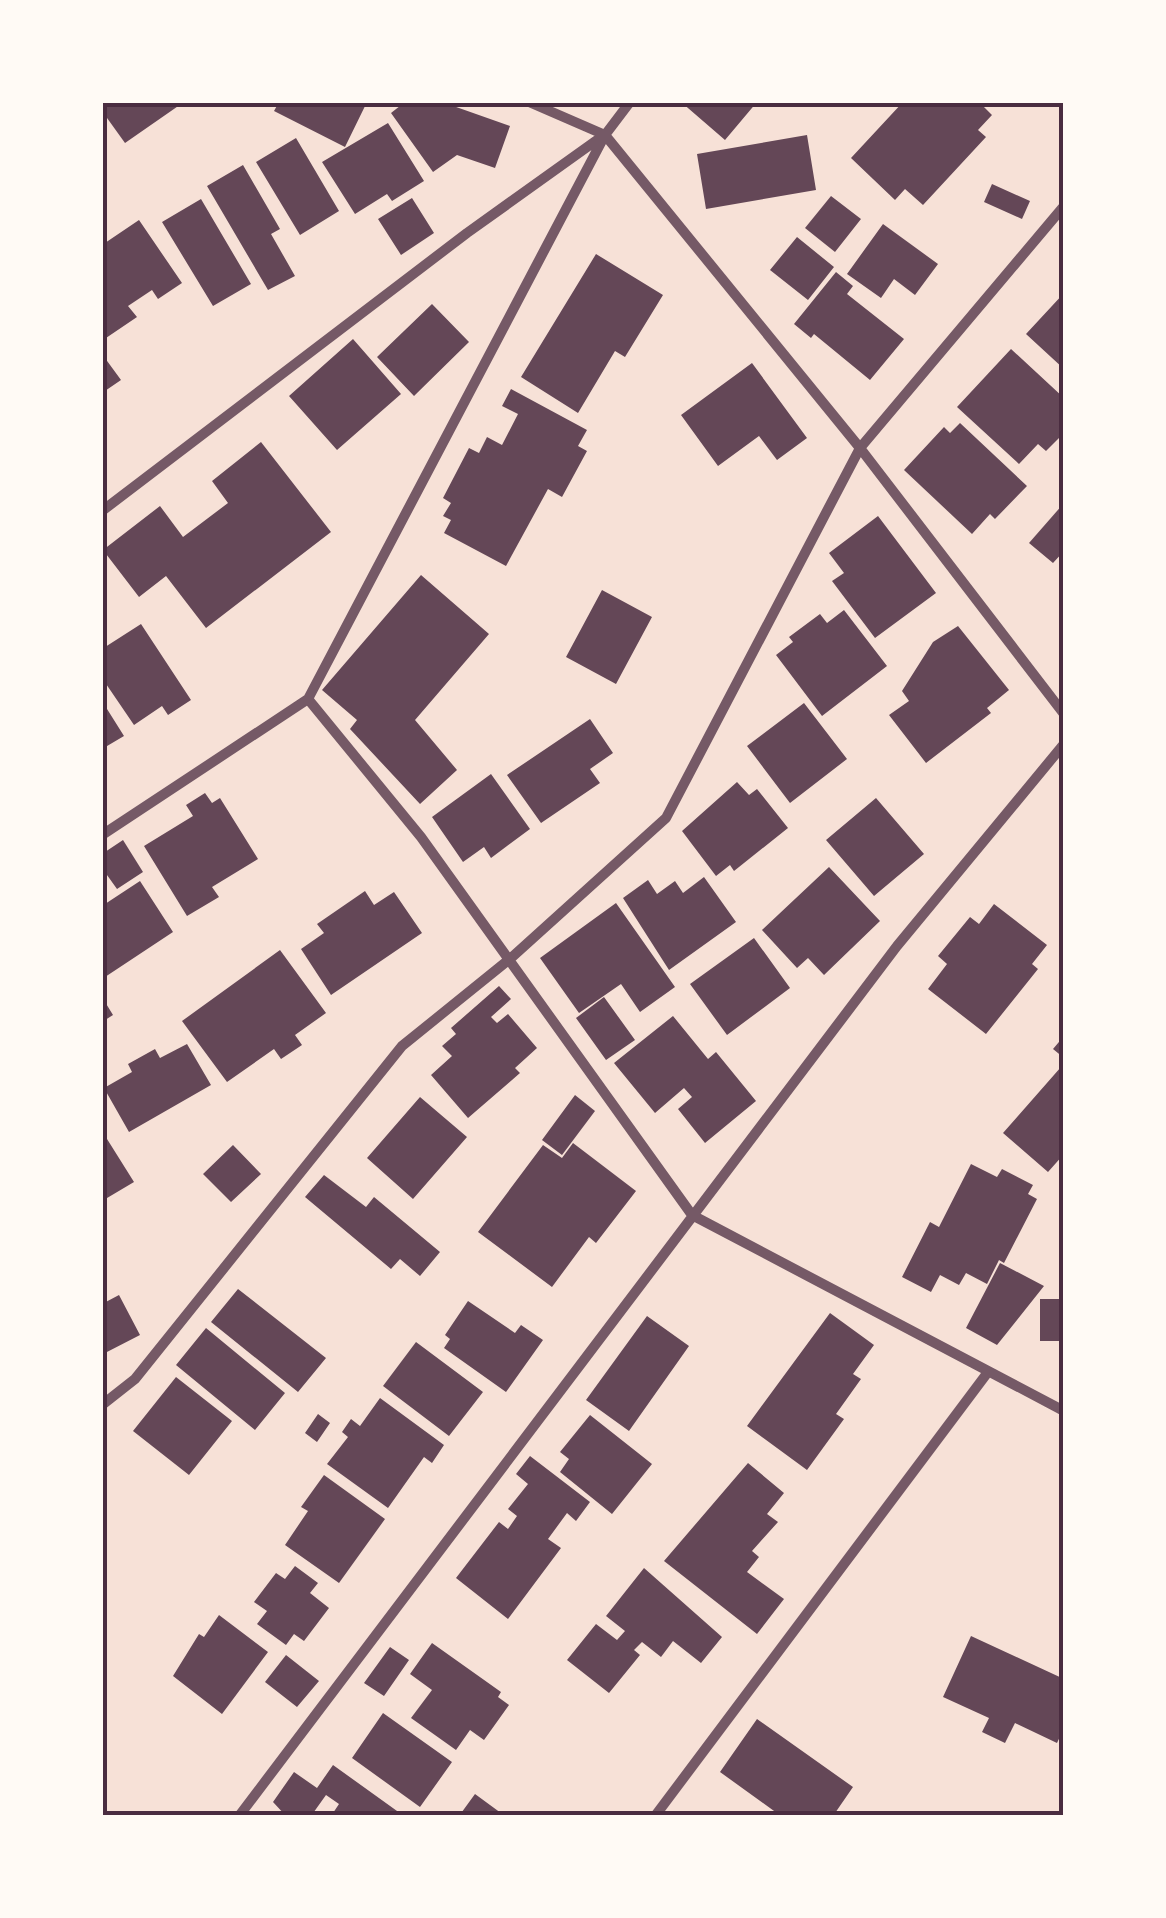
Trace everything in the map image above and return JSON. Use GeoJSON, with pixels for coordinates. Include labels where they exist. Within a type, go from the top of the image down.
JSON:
{"type":"FeatureCollection","features":[{"type":"Feature","properties":{"kind":"street"},"geometry":{"type":"LineString","coordinates":[[529,102],[605,135],[860,448],[1064,714]]}},
{"type":"Feature","properties":{"kind":"street"},"geometry":{"type":"LineString","coordinates":[[102,835],[308,699],[605,135],[630,102]]}},
{"type":"Feature","properties":{"kind":"street"},"geometry":{"type":"LineString","coordinates":[[102,511],[467,233],[605,135]]}},
{"type":"Feature","properties":{"kind":"street"},"geometry":{"type":"LineString","coordinates":[[102,1405],[135,1379],[371,1079],[402,1046],[511,958],[666,818],[860,448],[1064,206]]}},
{"type":"Feature","properties":{"kind":"street"},"geometry":{"type":"LineString","coordinates":[[308,699],[421,837],[692,1215],[1064,1412]]}},
{"type":"Feature","properties":{"kind":"street"},"geometry":{"type":"LineString","coordinates":[[239,1816],[897,946],[1064,744]]}},
{"type":"Feature","properties":{"kind":"street"},"geometry":{"type":"LineString","coordinates":[[655,1816],[988,1372]]}},
{"type":"Feature","properties":{"kind":"building"},"geometry":{"type":"Polygon","coordinates":[[[102,102],[184,102],[125,143],[102,111],[102,102]]]}},
{"type":"Feature","properties":{"kind":"building"},"geometry":{"type":"Polygon","coordinates":[[[279,102],[367,102],[345,147],[274,111],[279,102]]]}},
{"type":"Feature","properties":{"kind":"building"},"geometry":{"type":"Polygon","coordinates":[[[405,102],[442,102],[510,126],[495,168],[457,155],[433,172],[391,113],[405,102]]]}},
{"type":"Feature","properties":{"kind":"building"},"geometry":{"type":"Polygon","coordinates":[[[681,102],[757,102],[725,140],[681,102]]]}},
{"type":"Feature","properties":{"kind":"building"},"geometry":{"type":"Polygon","coordinates":[[[903,102],[979,102],[992,115],[978,130],[986,137],[923,205],[905,189],[895,200],[851,158],[903,102]]]}},
{"type":"Feature","properties":{"kind":"building"},"geometry":{"type":"Polygon","coordinates":[[[388,123],[424,181],[392,201],[387,194],[355,214],[322,162],[388,123]]]}},
{"type":"Feature","properties":{"kind":"building"},"geometry":{"type":"Polygon","coordinates":[[[807,135],[816,190],[706,209],[697,154],[807,135]]]}},
{"type":"Feature","properties":{"kind":"building"},"geometry":{"type":"Polygon","coordinates":[[[296,138],[339,211],[300,235],[256,162],[296,138]]]}},
{"type":"Feature","properties":{"kind":"building"},"geometry":{"type":"Polygon","coordinates":[[[243,165],[280,229],[271,234],[295,276],[268,290],[207,186],[243,165]]]}},
{"type":"Feature","properties":{"kind":"building"},"geometry":{"type":"Polygon","coordinates":[[[992,184],[1030,201],[1022,219],[984,202],[992,184]]]}},
{"type":"Feature","properties":{"kind":"building"},"geometry":{"type":"Polygon","coordinates":[[[831,196],[861,219],[835,252],[805,228],[831,196]]]}},
{"type":"Feature","properties":{"kind":"building"},"geometry":{"type":"Polygon","coordinates":[[[412,198],[434,233],[401,255],[378,219],[412,198]]]}},
{"type":"Feature","properties":{"kind":"building"},"geometry":{"type":"Polygon","coordinates":[[[201,199],[251,284],[213,306],[162,222],[201,199]]]}},
{"type":"Feature","properties":{"kind":"building"},"geometry":{"type":"Polygon","coordinates":[[[139,220],[182,283],[158,299],[152,290],[128,306],[137,317],[106,338],[102,245],[139,220]]]}},
{"type":"Feature","properties":{"kind":"building"},"geometry":{"type":"Polygon","coordinates":[[[883,224],[938,264],[915,295],[894,279],[881,298],[847,274],[883,224]]]}},
{"type":"Feature","properties":{"kind":"building"},"geometry":{"type":"Polygon","coordinates":[[[797,237],[834,267],[808,300],[770,270],[797,237]]]}},
{"type":"Feature","properties":{"kind":"building"},"geometry":{"type":"Polygon","coordinates":[[[596,254],[663,295],[625,357],[615,351],[578,413],[521,377],[596,254]]]}},
{"type":"Feature","properties":{"kind":"building"},"geometry":{"type":"Polygon","coordinates":[[[836,272],[853,286],[847,294],[904,339],[870,380],[814,334],[811,338],[794,324],[836,272]]]}},
{"type":"Feature","properties":{"kind":"building"},"geometry":{"type":"Polygon","coordinates":[[[1064,293],[1064,369],[1026,334],[1064,293]]]}},
{"type":"Feature","properties":{"kind":"building"},"geometry":{"type":"Polygon","coordinates":[[[432,304],[469,342],[414,396],[377,357],[432,304]]]}},
{"type":"Feature","properties":{"kind":"building"},"geometry":{"type":"Polygon","coordinates":[[[353,339],[401,394],[337,450],[289,396],[353,339]]]}},
{"type":"Feature","properties":{"kind":"building"},"geometry":{"type":"Polygon","coordinates":[[[1011,349],[1064,398],[1064,433],[1046,451],[1038,444],[1019,464],[957,407],[1011,349]]]}},
{"type":"Feature","properties":{"kind":"building"},"geometry":{"type":"Polygon","coordinates":[[[102,354],[121,380],[102,393],[102,354]]]}},
{"type":"Feature","properties":{"kind":"building"},"geometry":{"type":"Polygon","coordinates":[[[752,363],[807,438],[777,460],[759,436],[718,466],[681,415],[752,363]]]}},
{"type":"Feature","properties":{"kind":"building"},"geometry":{"type":"Polygon","coordinates":[[[511,389],[587,430],[578,446],[587,451],[562,497],[548,489],[506,566],[444,533],[451,520],[443,516],[451,503],[443,498],[469,448],[479,453],[487,437],[502,445],[518,414],[502,406],[511,389]]]}},
{"type":"Feature","properties":{"kind":"building"},"geometry":{"type":"Polygon","coordinates":[[[960,423],[1027,486],[995,519],[990,514],[972,534],[904,470],[944,427],[950,433],[960,423]]]}},
{"type":"Feature","properties":{"kind":"building"},"geometry":{"type":"Polygon","coordinates":[[[261,442],[331,532],[206,628],[166,576],[139,597],[103,550],[160,506],[183,537],[228,503],[212,481],[261,442]]]}},
{"type":"Feature","properties":{"kind":"building"},"geometry":{"type":"Polygon","coordinates":[[[1064,503],[1064,551],[1053,563],[1029,543],[1064,503]]]}},
{"type":"Feature","properties":{"kind":"building"},"geometry":{"type":"Polygon","coordinates":[[[878,516],[936,593],[875,638],[832,581],[844,573],[829,553],[878,516]]]}},
{"type":"Feature","properties":{"kind":"building"},"geometry":{"type":"Polygon","coordinates":[[[421,575],[489,634],[415,720],[457,770],[420,804],[350,729],[357,720],[322,690],[421,575]]]}},
{"type":"Feature","properties":{"kind":"building"},"geometry":{"type":"Polygon","coordinates":[[[602,590],[652,617],[616,684],[566,657],[602,590]]]}},
{"type":"Feature","properties":{"kind":"building"},"geometry":{"type":"Polygon","coordinates":[[[844,610],[887,666],[822,716],[776,655],[793,642],[789,637],[820,614],[827,623],[844,610]]]}},
{"type":"Feature","properties":{"kind":"building"},"geometry":{"type":"Polygon","coordinates":[[[141,624],[191,700],[168,715],[162,706],[134,725],[102,678],[102,649],[141,624]]]}},
{"type":"Feature","properties":{"kind":"building"},"geometry":{"type":"Polygon","coordinates":[[[958,626],[1009,690],[987,708],[991,713],[926,763],[889,715],[909,701],[902,691],[933,642],[958,626]]]}},
{"type":"Feature","properties":{"kind":"building"},"geometry":{"type":"Polygon","coordinates":[[[102,701],[124,736],[102,749],[102,701]]]}},
{"type":"Feature","properties":{"kind":"building"},"geometry":{"type":"Polygon","coordinates":[[[804,703],[847,759],[790,803],[747,746],[804,703]]]}},
{"type":"Feature","properties":{"kind":"building"},"geometry":{"type":"Polygon","coordinates":[[[590,719],[613,753],[590,769],[600,783],[541,823],[507,775],[590,719]]]}},
{"type":"Feature","properties":{"kind":"building"},"geometry":{"type":"Polygon","coordinates":[[[491,774],[530,829],[491,858],[484,847],[463,862],[432,817],[491,774]]]}},
{"type":"Feature","properties":{"kind":"building"},"geometry":{"type":"Polygon","coordinates":[[[737,782],[749,795],[757,789],[788,828],[734,871],[730,865],[716,876],[682,831],[737,782]]]}},
{"type":"Feature","properties":{"kind":"building"},"geometry":{"type":"Polygon","coordinates":[[[205,793],[212,803],[220,798],[258,859],[212,887],[219,897],[187,916],[144,846],[193,816],[186,805],[205,793]]]}},
{"type":"Feature","properties":{"kind":"building"},"geometry":{"type":"Polygon","coordinates":[[[876,798],[924,854],[874,896],[826,840],[876,798]]]}},
{"type":"Feature","properties":{"kind":"building"},"geometry":{"type":"Polygon","coordinates":[[[123,840],[143,872],[117,889],[102,868],[102,854],[123,840]]]}},
{"type":"Feature","properties":{"kind":"building"},"geometry":{"type":"Polygon","coordinates":[[[829,867],[880,921],[824,975],[808,958],[797,968],[762,930],[829,867]]]}},
{"type":"Feature","properties":{"kind":"building"},"geometry":{"type":"Polygon","coordinates":[[[704,877],[736,922],[669,970],[623,898],[648,880],[657,894],[675,881],[683,893],[704,877]]]}},
{"type":"Feature","properties":{"kind":"building"},"geometry":{"type":"Polygon","coordinates":[[[140,881],[173,932],[105,977],[102,901],[105,904],[140,881]]]}},
{"type":"Feature","properties":{"kind":"building"},"geometry":{"type":"Polygon","coordinates":[[[365,891],[374,905],[394,892],[422,933],[331,995],[301,949],[324,933],[317,924],[365,891]]]}},
{"type":"Feature","properties":{"kind":"building"},"geometry":{"type":"Polygon","coordinates":[[[616,903],[675,987],[640,1012],[621,984],[579,1013],[540,958],[616,903]]]}},
{"type":"Feature","properties":{"kind":"building"},"geometry":{"type":"Polygon","coordinates":[[[994,904],[1047,945],[1032,964],[1038,969],[986,1034],[928,989],[947,964],[938,956],[970,917],[979,924],[994,904]]]}},
{"type":"Feature","properties":{"kind":"building"},"geometry":{"type":"Polygon","coordinates":[[[754,938],[790,988],[727,1035],[690,984],[754,938]]]}},
{"type":"Feature","properties":{"kind":"building"},"geometry":{"type":"Polygon","coordinates":[[[280,950],[326,1013],[295,1035],[302,1045],[281,1059],[274,1049],[227,1082],[182,1021],[280,950]]]}},
{"type":"Feature","properties":{"kind":"building"},"geometry":{"type":"Polygon","coordinates":[[[499,986],[511,999],[491,1017],[497,1023],[508,1014],[537,1048],[515,1068],[520,1073],[468,1118],[431,1075],[452,1056],[442,1046],[456,1034],[451,1028],[499,986]]]}},
{"type":"Feature","properties":{"kind":"building"},"geometry":{"type":"Polygon","coordinates":[[[102,997],[113,1015],[102,1022],[102,997]]]}},
{"type":"Feature","properties":{"kind":"building"},"geometry":{"type":"Polygon","coordinates":[[[604,997],[635,1040],[606,1060],[576,1018],[604,997]]]}},
{"type":"Feature","properties":{"kind":"building"},"geometry":{"type":"Polygon","coordinates":[[[673,1016],[708,1059],[716,1052],[756,1101],[705,1143],[678,1109],[692,1097],[684,1088],[655,1113],[614,1063],[673,1016]]]}},
{"type":"Feature","properties":{"kind":"building"},"geometry":{"type":"Polygon","coordinates":[[[1064,1036],[1064,1058],[1053,1049],[1064,1036]]]}},
{"type":"Feature","properties":{"kind":"building"},"geometry":{"type":"Polygon","coordinates":[[[187,1044],[211,1085],[129,1132],[104,1088],[132,1072],[128,1064],[155,1049],[160,1058],[187,1044]]]}},
{"type":"Feature","properties":{"kind":"building"},"geometry":{"type":"Polygon","coordinates":[[[1061,1067],[1064,1154],[1048,1172],[1003,1133],[1061,1067]]]}},
{"type":"Feature","properties":{"kind":"building"},"geometry":{"type":"Polygon","coordinates":[[[575,1095],[595,1111],[562,1155],[542,1140],[575,1095]]]}},
{"type":"Feature","properties":{"kind":"building"},"geometry":{"type":"Polygon","coordinates":[[[420,1097],[467,1137],[413,1199],[367,1158],[420,1097]]]}},
{"type":"Feature","properties":{"kind":"building"},"geometry":{"type":"Polygon","coordinates":[[[102,1131],[134,1182],[102,1201],[102,1131]]]}},
{"type":"Feature","properties":{"kind":"building"},"geometry":{"type":"Polygon","coordinates":[[[573,1143],[636,1191],[596,1243],[589,1237],[552,1287],[478,1232],[543,1145],[562,1158],[573,1143]]]}},
{"type":"Feature","properties":{"kind":"building"},"geometry":{"type":"Polygon","coordinates":[[[233,1145],[261,1174],[231,1202],[203,1174],[233,1145]]]}},
{"type":"Feature","properties":{"kind":"building"},"geometry":{"type":"Polygon","coordinates":[[[971,1164],[997,1177],[1002,1169],[1033,1185],[1028,1194],[1037,1199],[1004,1263],[999,1260],[987,1284],[966,1273],[959,1285],[940,1275],[931,1292],[902,1277],[930,1222],[939,1227],[971,1164]]]}},
{"type":"Feature","properties":{"kind":"building"},"geometry":{"type":"Polygon","coordinates":[[[324,1175],[366,1207],[374,1197],[440,1252],[420,1276],[400,1259],[391,1269],[305,1197],[324,1175]]]}},
{"type":"Feature","properties":{"kind":"building"},"geometry":{"type":"Polygon","coordinates":[[[1000,1263],[1044,1286],[997,1345],[966,1328],[1000,1263]]]}},
{"type":"Feature","properties":{"kind":"building"},"geometry":{"type":"Polygon","coordinates":[[[238,1289],[326,1358],[298,1392],[211,1322],[238,1289]]]}},
{"type":"Feature","properties":{"kind":"building"},"geometry":{"type":"Polygon","coordinates":[[[119,1295],[140,1335],[105,1353],[102,1304],[119,1295]]]}},
{"type":"Feature","properties":{"kind":"building"},"geometry":{"type":"Polygon","coordinates":[[[1040,1299],[1064,1299],[1064,1341],[1040,1341],[1040,1299]]]}},
{"type":"Feature","properties":{"kind":"building"},"geometry":{"type":"Polygon","coordinates":[[[468,1301],[515,1333],[521,1325],[543,1340],[506,1392],[444,1348],[450,1339],[445,1335],[468,1301]]]}},
{"type":"Feature","properties":{"kind":"building"},"geometry":{"type":"Polygon","coordinates":[[[830,1313],[874,1345],[853,1374],[861,1379],[836,1414],[844,1419],[807,1470],[747,1426],[830,1313]]]}},
{"type":"Feature","properties":{"kind":"building"},"geometry":{"type":"Polygon","coordinates":[[[647,1316],[689,1346],[629,1431],[586,1400],[647,1316]]]}},
{"type":"Feature","properties":{"kind":"building"},"geometry":{"type":"Polygon","coordinates":[[[206,1328],[285,1393],[255,1430],[176,1365],[206,1328]]]}},
{"type":"Feature","properties":{"kind":"building"},"geometry":{"type":"Polygon","coordinates":[[[416,1342],[483,1392],[449,1436],[383,1386],[416,1342]]]}},
{"type":"Feature","properties":{"kind":"building"},"geometry":{"type":"Polygon","coordinates":[[[176,1377],[232,1421],[189,1475],[133,1431],[176,1377]]]}},
{"type":"Feature","properties":{"kind":"building"},"geometry":{"type":"Polygon","coordinates":[[[380,1398],[444,1445],[432,1463],[424,1457],[388,1508],[327,1464],[348,1437],[342,1432],[351,1419],[360,1426],[380,1398]]]}},
{"type":"Feature","properties":{"kind":"building"},"geometry":{"type":"Polygon","coordinates":[[[318,1414],[330,1423],[317,1442],[305,1433],[318,1414]]]}},
{"type":"Feature","properties":{"kind":"building"},"geometry":{"type":"Polygon","coordinates":[[[590,1415],[652,1464],[612,1514],[560,1472],[569,1459],[560,1452],[590,1415]]]}},
{"type":"Feature","properties":{"kind":"building"},"geometry":{"type":"Polygon","coordinates":[[[530,1456],[590,1502],[576,1521],[567,1513],[548,1539],[561,1548],[508,1619],[456,1578],[499,1522],[508,1529],[517,1516],[508,1509],[528,1484],[516,1474],[530,1456]]]}},
{"type":"Feature","properties":{"kind":"building"},"geometry":{"type":"Polygon","coordinates":[[[748,1463],[784,1493],[767,1514],[778,1522],[752,1551],[759,1557],[747,1572],[784,1599],[757,1634],[664,1561],[748,1463]]]}},
{"type":"Feature","properties":{"kind":"building"},"geometry":{"type":"Polygon","coordinates":[[[324,1475],[385,1519],[339,1583],[285,1545],[308,1511],[301,1507],[324,1475]]]}},
{"type":"Feature","properties":{"kind":"building"},"geometry":{"type":"Polygon","coordinates":[[[295,1566],[318,1583],[310,1593],[329,1608],[304,1641],[294,1634],[286,1645],[257,1624],[267,1611],[254,1602],[276,1573],[285,1579],[295,1566]]]}},
{"type":"Feature","properties":{"kind":"building"},"geometry":{"type":"Polygon","coordinates":[[[644,1568],[722,1637],[701,1663],[673,1641],[661,1657],[642,1642],[634,1650],[640,1655],[609,1693],[567,1660],[596,1624],[617,1640],[625,1631],[606,1616],[644,1568]]]}},
{"type":"Feature","properties":{"kind":"building"},"geometry":{"type":"Polygon","coordinates":[[[219,1615],[268,1652],[222,1714],[173,1676],[199,1634],[204,1637],[219,1615]]]}},
{"type":"Feature","properties":{"kind":"building"},"geometry":{"type":"Polygon","coordinates":[[[971,1636],[1064,1679],[1064,1728],[1057,1743],[1015,1723],[1005,1743],[982,1732],[989,1718],[943,1697],[971,1636]]]}},
{"type":"Feature","properties":{"kind":"building"},"geometry":{"type":"Polygon","coordinates":[[[432,1643],[501,1692],[498,1697],[509,1705],[484,1740],[470,1730],[456,1750],[411,1718],[432,1690],[410,1674],[432,1643]]]}},
{"type":"Feature","properties":{"kind":"building"},"geometry":{"type":"Polygon","coordinates":[[[390,1647],[409,1660],[384,1696],[364,1683],[390,1647]]]}},
{"type":"Feature","properties":{"kind":"building"},"geometry":{"type":"Polygon","coordinates":[[[286,1655],[319,1681],[297,1707],[265,1682],[286,1655]]]}},
{"type":"Feature","properties":{"kind":"building"},"geometry":{"type":"Polygon","coordinates":[[[383,1713],[452,1762],[420,1807],[352,1758],[383,1713]]]}},
{"type":"Feature","properties":{"kind":"building"},"geometry":{"type":"Polygon","coordinates":[[[757,1719],[853,1787],[833,1816],[781,1816],[720,1772],[757,1719]]]}},
{"type":"Feature","properties":{"kind":"building"},"geometry":{"type":"Polygon","coordinates":[[[333,1765],[404,1816],[331,1816],[339,1804],[326,1795],[311,1816],[286,1816],[273,1802],[294,1772],[317,1788],[333,1765]]]}},
{"type":"Feature","properties":{"kind":"building"},"geometry":{"type":"Polygon","coordinates":[[[475,1794],[505,1816],[459,1816],[475,1794]]]}}]}
